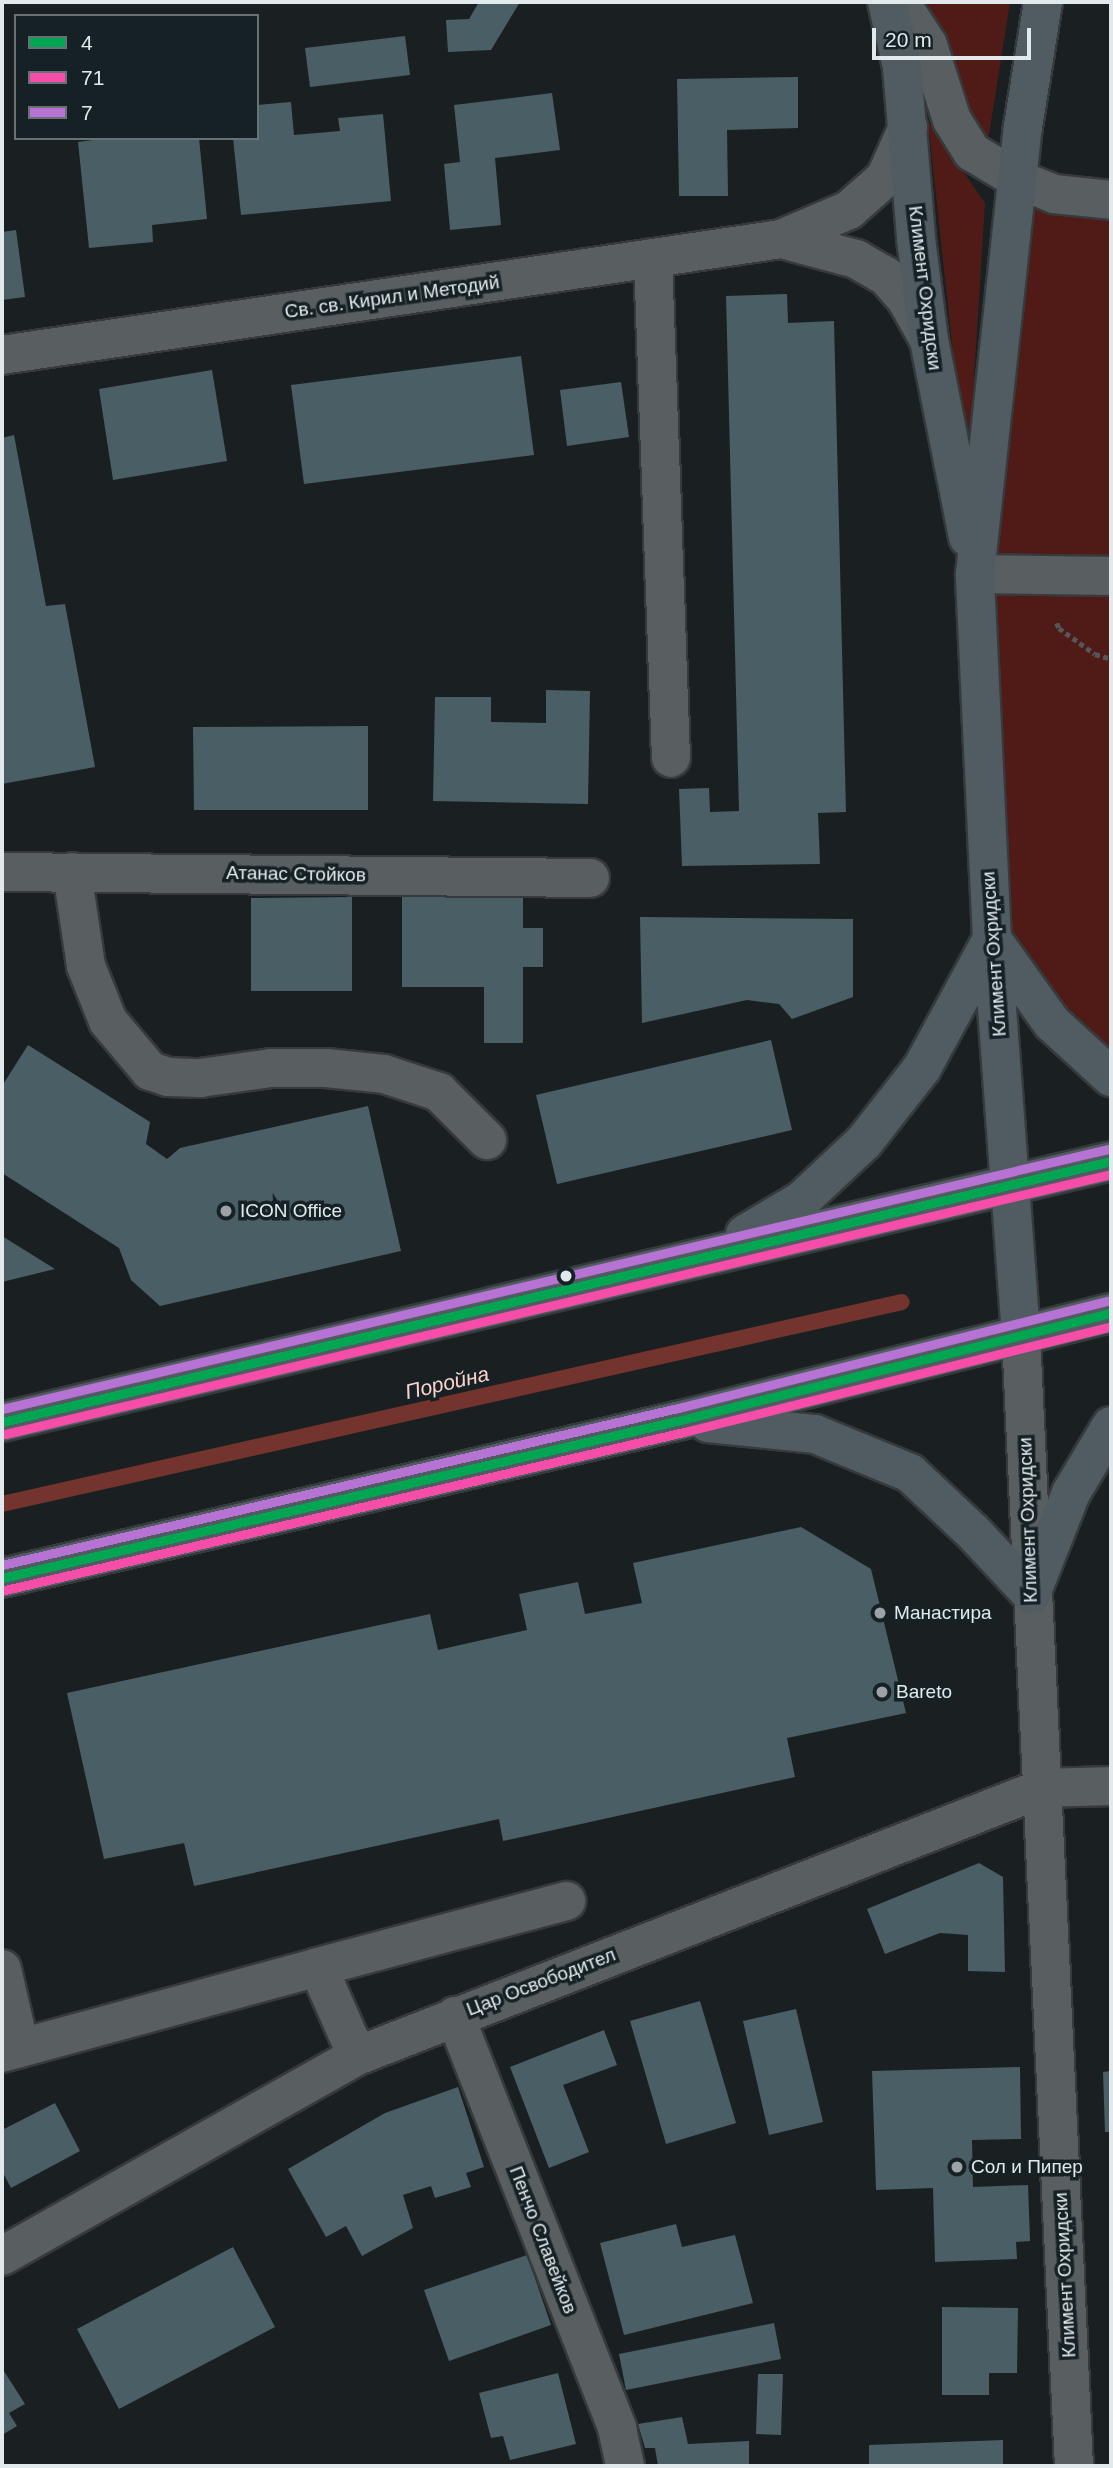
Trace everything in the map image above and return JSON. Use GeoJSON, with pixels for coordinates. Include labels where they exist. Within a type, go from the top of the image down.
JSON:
{"type":"FeatureCollection","features":[{"type":"Feature","properties":{"kind":"main road","name":"Климент Охридски"},"geometry":{"type":"LineString","coordinates":[[887,2],[902,67],[916,239],[929,340],[975,573],[992,939],[1021,1335]]}},
{"type":"Feature","properties":{"kind":"main road","name":"Климент Охридски"},"geometry":{"type":"LineString","coordinates":[[975,573],[1017,179],[1043,2]]}},
{"type":"Feature","properties":{"kind":"main road"},"geometry":{"type":"LineString","coordinates":[[713,1253],[802,1200],[864,1142],[922,1068],[992,939],[1052,1023],[1111,1077]]}},
{"type":"Feature","properties":{"kind":"main road"},"geometry":{"type":"LineString","coordinates":[[2,1422],[1111,1161]]}},
{"type":"Feature","properties":{"kind":"main road"},"geometry":{"type":"LineString","coordinates":[[2,1578],[681,1420],[1111,1313]]}},
{"type":"Feature","properties":{"kind":"main road"},"geometry":{"type":"LineString","coordinates":[[681,1420],[815,1434],[910,1473],[973,1532],[1031,1594],[1071,1493],[1111,1426]]}},
{"type":"Feature","properties":{"kind":"street"},"geometry":{"type":"LineString","coordinates":[[900,2],[928,45],[952,120],[971,152],[1017,179],[1054,194],[1111,200]]}},
{"type":"Feature","properties":{"kind":"street"},"geometry":{"type":"LineString","coordinates":[[781,239],[849,210],[885,178],[908,127]]}},
{"type":"Feature","properties":{"kind":"street"},"geometry":{"type":"LineString","coordinates":[[781,239],[856,259],[886,276],[906,299],[929,340]]}},
{"type":"Feature","properties":{"kind":"street","name":"Св. св. Кирил и Методий"},"geometry":{"type":"LineString","coordinates":[[2,355],[781,239]]}},
{"type":"Feature","properties":{"kind":"street"},"geometry":{"type":"LineString","coordinates":[[653,258],[671,758]]}},
{"type":"Feature","properties":{"kind":"street"},"geometry":{"type":"LineString","coordinates":[[975,573],[1111,576]]}},
{"type":"Feature","properties":{"kind":"street","name":"Атанас Стойков"},"geometry":{"type":"LineString","coordinates":[[2,872],[590,878]]}},
{"type":"Feature","properties":{"kind":"street"},"geometry":{"type":"LineString","coordinates":[[72,872],[86,966],[108,1021],[150,1071],[168,1077],[200,1078],[271,1068],[326,1068],[384,1074],[439,1092],[486,1140]]}},
{"type":"Feature","properties":{"kind":"street","name":"Климент Охридски"},"geometry":{"type":"LineString","coordinates":[[1021,1335],[1031,1594],[1043,1788],[1074,2466]]}},
{"type":"Feature","properties":{"kind":"street","name":"Цар Освободител"},"geometry":{"type":"LineString","coordinates":[[2,2256],[356,2056],[1043,1788],[1111,1786]]}},
{"type":"Feature","properties":{"kind":"street"},"geometry":{"type":"LineString","coordinates":[[2,1969],[11,2050],[566,1901]]}},
{"type":"Feature","properties":{"kind":"street"},"geometry":{"type":"LineString","coordinates":[[318,1967],[356,2056]]}},
{"type":"Feature","properties":{"kind":"street","name":"Пенчо Славейков"},"geometry":{"type":"LineString","coordinates":[[455,2016],[617,2428],[625,2466]]}},
{"type":"Feature","properties":{"kind":"shaded area"},"geometry":{"type":"Polygon","coordinates":[[[927,2],[1010,2],[988,141],[964,105],[927,2]]]}},
{"type":"Feature","properties":{"kind":"shaded area"},"geometry":{"type":"Polygon","coordinates":[[[928,121],[985,203],[969,458],[959,408],[928,121]]]}},
{"type":"Feature","properties":{"kind":"shaded area"},"geometry":{"type":"Polygon","coordinates":[[[1017,179],[1111,200],[1111,1077],[992,939],[975,574],[1017,179]]]}},
{"type":"Feature","properties":{"kind":"building"},"geometry":{"type":"Polygon","coordinates":[[[479,2],[520,2],[491,50],[448,52],[446,20],[469,19],[479,2]]]}},
{"type":"Feature","properties":{"kind":"building"},"geometry":{"type":"Polygon","coordinates":[[[405,36],[410,75],[310,87],[305,48],[405,36]]]}},
{"type":"Feature","properties":{"kind":"building"},"geometry":{"type":"Polygon","coordinates":[[[798,77],[798,128],[727,130],[728,196],[679,196],[677,79],[798,77]]]}},
{"type":"Feature","properties":{"kind":"building"},"geometry":{"type":"Polygon","coordinates":[[[552,93],[560,150],[495,158],[501,225],[450,230],[444,164],[460,162],[454,105],[552,93]]]}},
{"type":"Feature","properties":{"kind":"building"},"geometry":{"type":"Polygon","coordinates":[[[291,102],[294,135],[340,131],[338,118],[383,114],[391,201],[241,215],[233,140],[259,140],[259,105],[291,102]]]}},
{"type":"Feature","properties":{"kind":"building"},"geometry":{"type":"Polygon","coordinates":[[[199,140],[207,219],[152,225],[153,242],[89,248],[78,142],[199,140]]]}},
{"type":"Feature","properties":{"kind":"building"},"geometry":{"type":"Polygon","coordinates":[[[16,230],[25,297],[2,300],[2,232],[16,230]]]}},
{"type":"Feature","properties":{"kind":"building"},"geometry":{"type":"Polygon","coordinates":[[[787,294],[788,323],[834,321],[846,812],[818,813],[820,864],[682,866],[679,789],[709,788],[710,812],[739,811],[726,296],[787,294]]]}},
{"type":"Feature","properties":{"kind":"building"},"geometry":{"type":"Polygon","coordinates":[[[521,356],[534,455],[304,484],[291,385],[521,356]]]}},
{"type":"Feature","properties":{"kind":"building"},"geometry":{"type":"Polygon","coordinates":[[[212,370],[227,461],[113,480],[99,389],[212,370]]]}},
{"type":"Feature","properties":{"kind":"building"},"geometry":{"type":"Polygon","coordinates":[[[621,382],[629,437],[567,446],[560,390],[621,382]]]}},
{"type":"Feature","properties":{"kind":"building"},"geometry":{"type":"Polygon","coordinates":[[[14,435],[46,606],[65,604],[95,767],[2,784],[2,438],[14,435]]]}},
{"type":"Feature","properties":{"kind":"building"},"geometry":{"type":"Polygon","coordinates":[[[546,690],[590,691],[588,804],[433,801],[435,697],[491,697],[491,722],[546,723],[546,690]]]}},
{"type":"Feature","properties":{"kind":"building"},"geometry":{"type":"Polygon","coordinates":[[[368,726],[368,810],[194,810],[193,727],[368,726]]]}},
{"type":"Feature","properties":{"kind":"building"},"geometry":{"type":"Polygon","coordinates":[[[352,897],[352,991],[251,991],[251,898],[352,897]]]}},
{"type":"Feature","properties":{"kind":"building"},"geometry":{"type":"Polygon","coordinates":[[[402,897],[523,897],[523,928],[543,928],[543,967],[523,967],[523,1043],[484,1043],[484,987],[402,987],[402,897]]]}},
{"type":"Feature","properties":{"kind":"building"},"geometry":{"type":"Polygon","coordinates":[[[640,917],[853,919],[853,997],[792,1019],[779,1004],[747,1000],[642,1023],[640,917]]]}},
{"type":"Feature","properties":{"kind":"building"},"geometry":{"type":"Polygon","coordinates":[[[771,1040],[792,1130],[557,1184],[536,1095],[771,1040]]]}},
{"type":"Feature","properties":{"kind":"building","name":"ICON Office"},"geometry":{"type":"Polygon","coordinates":[[[28,1045],[150,1122],[146,1144],[167,1159],[180,1148],[368,1106],[401,1251],[160,1306],[131,1280],[119,1248],[2,1173],[2,1086],[28,1045]]]}},
{"type":"Feature","properties":{"kind":"building"},"geometry":{"type":"Polygon","coordinates":[[[2,1236],[55,1269],[2,1282],[2,1236]]]}},
{"type":"Feature","properties":{"kind":"building"},"geometry":{"type":"Polygon","coordinates":[[[801,1527],[871,1569],[906,1713],[787,1738],[795,1777],[503,1841],[499,1819],[194,1886],[184,1843],[104,1859],[67,1693],[430,1614],[438,1650],[527,1630],[519,1594],[578,1582],[585,1614],[642,1603],[633,1563],[801,1527]]]}},
{"type":"Feature","properties":{"kind":"building"},"geometry":{"type":"Polygon","coordinates":[[[979,1863],[1003,1877],[1005,1972],[968,1971],[968,1935],[940,1933],[885,1954],[867,1909],[979,1863]]]}},
{"type":"Feature","properties":{"kind":"building"},"geometry":{"type":"Polygon","coordinates":[[[700,2001],[736,2123],[666,2144],[630,2021],[700,2001]]]}},
{"type":"Feature","properties":{"kind":"building"},"geometry":{"type":"Polygon","coordinates":[[[796,2009],[823,2122],[769,2135],[743,2021],[796,2009]]]}},
{"type":"Feature","properties":{"kind":"building"},"geometry":{"type":"Polygon","coordinates":[[[604,2030],[617,2065],[563,2085],[589,2152],[549,2168],[510,2067],[604,2030]]]}},
{"type":"Feature","properties":{"kind":"building"},"geometry":{"type":"Polygon","coordinates":[[[1020,2067],[1021,2139],[972,2140],[973,2187],[1028,2185],[1030,2241],[1016,2242],[1017,2259],[935,2262],[933,2188],[876,2190],[872,2071],[1020,2067]]]}},
{"type":"Feature","properties":{"kind":"building"},"geometry":{"type":"Polygon","coordinates":[[[1111,2071],[1111,2132],[1105,2132],[1103,2072],[1111,2071]]]}},
{"type":"Feature","properties":{"kind":"building"},"geometry":{"type":"Polygon","coordinates":[[[458,2087],[484,2167],[466,2173],[471,2187],[435,2198],[431,2186],[403,2195],[413,2228],[362,2256],[346,2226],[326,2237],[288,2169],[385,2113],[458,2087]]]}},
{"type":"Feature","properties":{"kind":"building"},"geometry":{"type":"Polygon","coordinates":[[[55,2103],[80,2151],[11,2188],[2,2171],[2,2130],[55,2103]]]}},
{"type":"Feature","properties":{"kind":"building"},"geometry":{"type":"Polygon","coordinates":[[[676,2224],[682,2247],[735,2235],[753,2303],[624,2335],[600,2243],[676,2224]]]}},
{"type":"Feature","properties":{"kind":"building"},"geometry":{"type":"Polygon","coordinates":[[[233,2247],[275,2327],[119,2409],[77,2329],[233,2247]]]}},
{"type":"Feature","properties":{"kind":"building"},"geometry":{"type":"Polygon","coordinates":[[[527,2255],[551,2325],[449,2361],[424,2290],[527,2255]]]}},
{"type":"Feature","properties":{"kind":"building"},"geometry":{"type":"Polygon","coordinates":[[[942,2307],[1018,2308],[1017,2373],[989,2373],[989,2395],[942,2395],[942,2307]]]}},
{"type":"Feature","properties":{"kind":"building"},"geometry":{"type":"Polygon","coordinates":[[[774,2323],[781,2359],[626,2390],[619,2354],[774,2323]]]}},
{"type":"Feature","properties":{"kind":"building"},"geometry":{"type":"Polygon","coordinates":[[[2,2368],[25,2404],[9,2413],[17,2426],[2,2435],[2,2368]]]}},
{"type":"Feature","properties":{"kind":"building"},"geometry":{"type":"Polygon","coordinates":[[[558,2373],[576,2444],[510,2460],[503,2436],[491,2438],[479,2393],[558,2373]]]}},
{"type":"Feature","properties":{"kind":"building"},"geometry":{"type":"Polygon","coordinates":[[[758,2374],[783,2374],[781,2435],[756,2434],[758,2374]]]}},
{"type":"Feature","properties":{"kind":"building"},"geometry":{"type":"Polygon","coordinates":[[[682,2417],[688,2444],[749,2441],[749,2466],[658,2466],[655,2448],[645,2448],[638,2424],[682,2417]]]}},
{"type":"Feature","properties":{"kind":"building"},"geometry":{"type":"Polygon","coordinates":[[[1003,2440],[1003,2466],[869,2466],[869,2445],[1003,2440]]]}},
{"type":"Feature","properties":{"kind":"waterway","name":"Поройна"},"geometry":{"type":"LineString","coordinates":[[2,1504],[902,1302]]}},
{"type":"Feature","properties":{"kind":"transit line","name":"7"},"geometry":{"type":"LineString","coordinates":[[2,1409],[1108,1149]]}},
{"type":"Feature","properties":{"kind":"transit line","name":"4"},"geometry":{"type":"LineString","coordinates":[[2,1422],[1111,1161]]}},
{"type":"Feature","properties":{"kind":"transit line","name":"71"},"geometry":{"type":"LineString","coordinates":[[5,1434],[1111,1174]]}},
{"type":"Feature","properties":{"kind":"transit line","name":"7"},"geometry":{"type":"LineString","coordinates":[[2,1565],[678,1408],[1108,1301]]}},
{"type":"Feature","properties":{"kind":"transit line","name":"4"},"geometry":{"type":"LineString","coordinates":[[2,1578],[681,1420],[1111,1313]]}},
{"type":"Feature","properties":{"kind":"transit line","name":"71"},"geometry":{"type":"LineString","coordinates":[[5,1590],[684,1432],[1111,1326]]}},
{"type":"Feature","properties":{"kind":"place","name":"ICON Office"},"geometry":{"type":"Point","coordinates":[226,1211]}},
{"type":"Feature","properties":{"kind":"place","name":"Манастира"},"geometry":{"type":"Point","coordinates":[880,1613]}},
{"type":"Feature","properties":{"kind":"place","name":"Bareto"},"geometry":{"type":"Point","coordinates":[882,1692]}},
{"type":"Feature","properties":{"kind":"place","name":"Сол и Пипер"},"geometry":{"type":"Point","coordinates":[957,2167]}}]}
